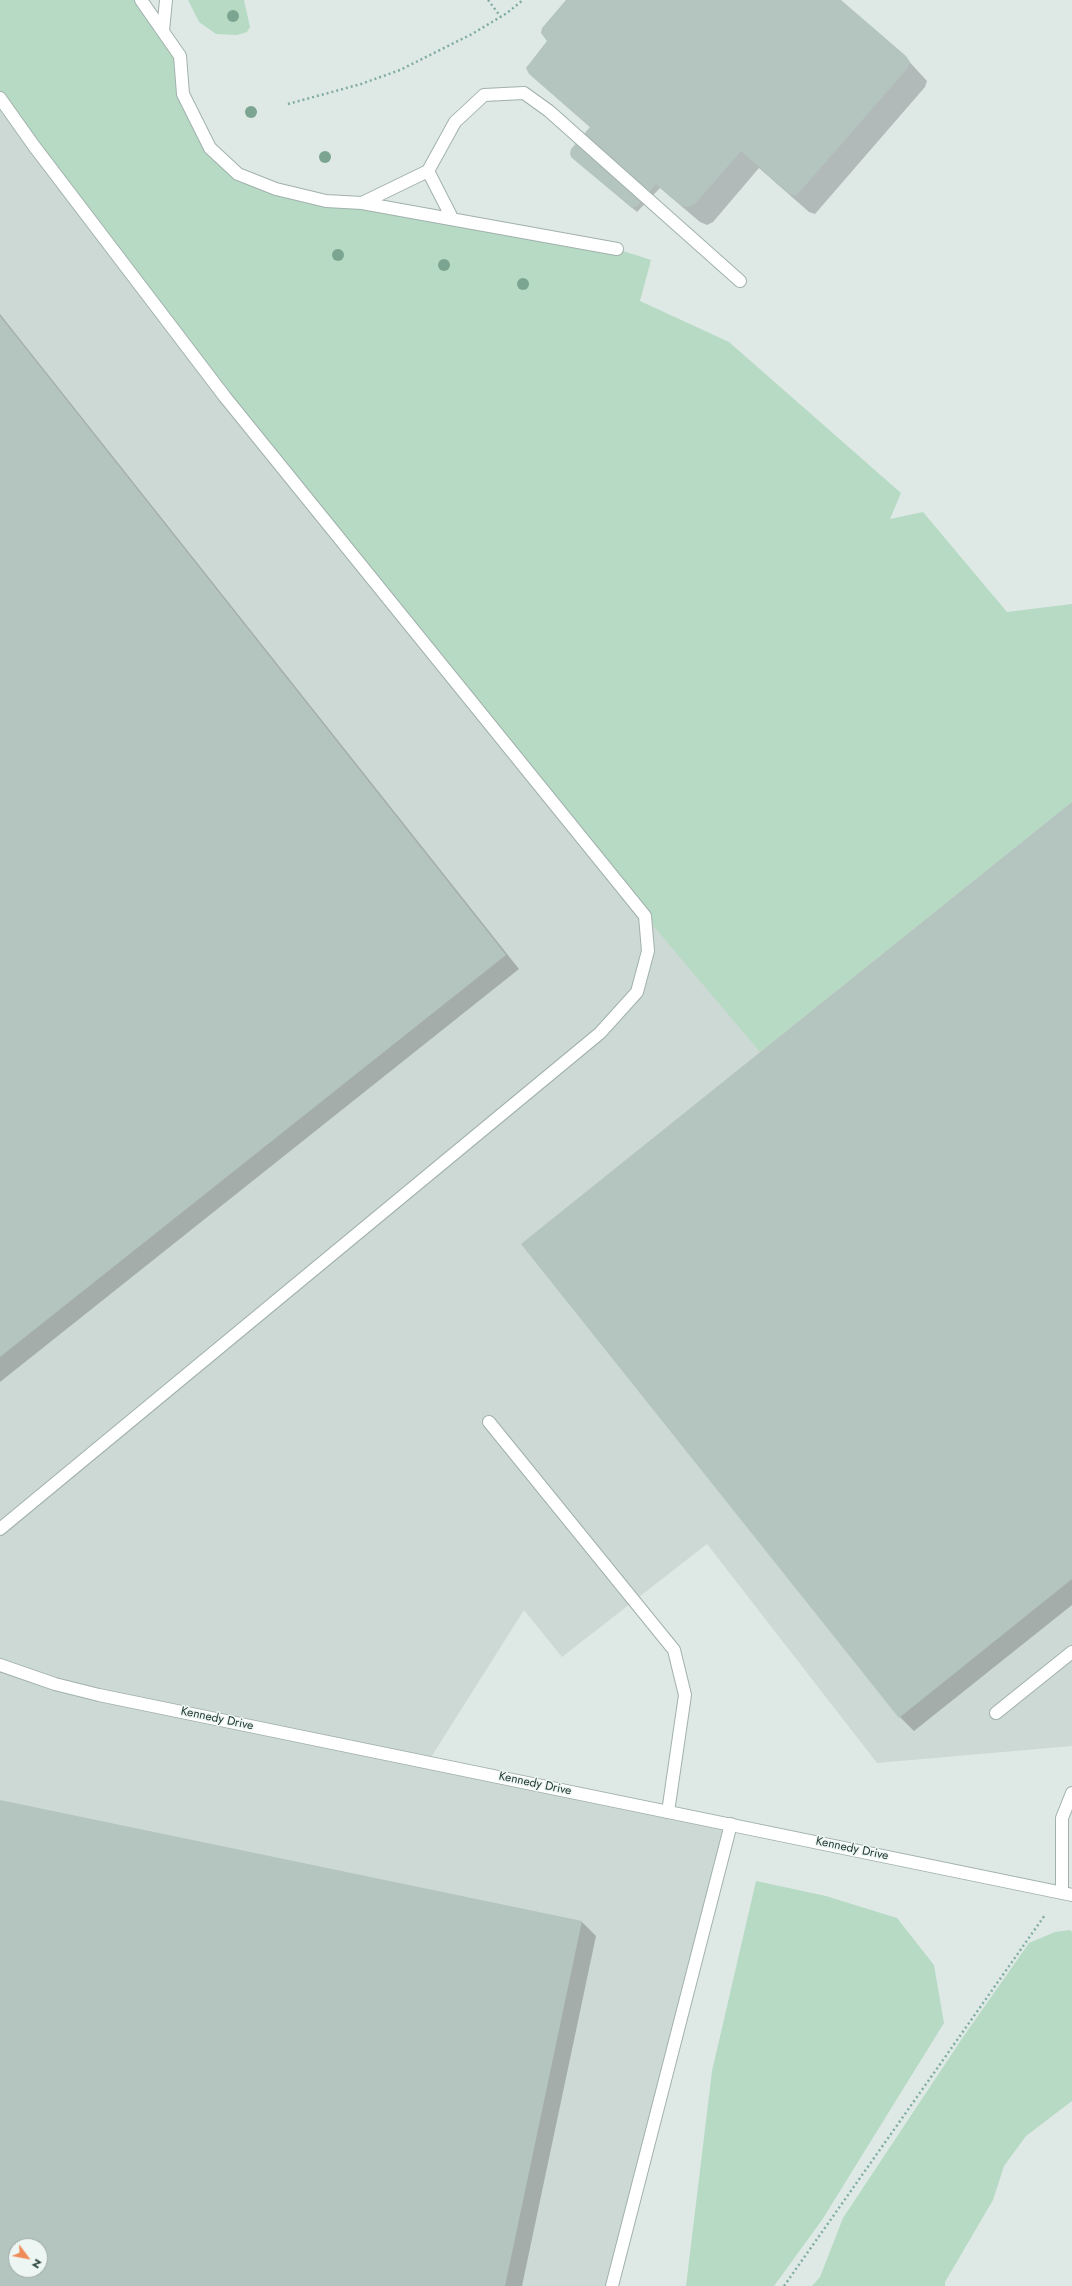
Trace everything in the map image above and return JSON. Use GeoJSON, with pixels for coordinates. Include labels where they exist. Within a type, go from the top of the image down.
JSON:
{"type":"FeatureCollection","features":[{"type":"Feature","properties":{"kind":"street"},"geometry":{"type":"LineString","coordinates":[[141,0],[180,56],[182,94],[210,148],[238,174],[276,189],[326,201],[362,203],[452,218],[617,249]]}},
{"type":"Feature","properties":{"kind":"street"},"geometry":{"type":"LineString","coordinates":[[164,31],[166,0]]}},
{"type":"Feature","properties":{"kind":"street"},"geometry":{"type":"LineString","coordinates":[[362,203],[428,171],[455,122],[484,95],[524,93],[549,111],[740,281]]}},
{"type":"Feature","properties":{"kind":"street"},"geometry":{"type":"LineString","coordinates":[[0,98],[34,146],[225,397],[645,916],[648,951],[637,992],[600,1033],[0,1529]]}},
{"type":"Feature","properties":{"kind":"street"},"geometry":{"type":"LineString","coordinates":[[428,171],[452,218]]}},
{"type":"Feature","properties":{"kind":"street"},"geometry":{"type":"LineString","coordinates":[[489,1422],[674,1650],[685,1694],[668,1812]]}},
{"type":"Feature","properties":{"kind":"street"},"geometry":{"type":"LineString","coordinates":[[996,1713],[1072,1652]]}},
{"type":"Feature","properties":{"kind":"street","name":"Kennedy Drive"},"geometry":{"type":"LineString","coordinates":[[0,1665],[55,1684],[99,1695],[1067,1894]]}},
{"type":"Feature","properties":{"kind":"street"},"geometry":{"type":"LineString","coordinates":[[1067,1894],[1062,1818],[1072,1793]]}},
{"type":"Feature","properties":{"kind":"street"},"geometry":{"type":"LineString","coordinates":[[612,2286],[731,1824]]}},
{"type":"Feature","properties":{"kind":"path"},"geometry":{"type":"LineString","coordinates":[[488,0],[501,17]]}},
{"type":"Feature","properties":{"kind":"path"},"geometry":{"type":"LineString","coordinates":[[288,104],[361,84],[400,70],[437,53],[501,17],[519,1],[523,0]]}},
{"type":"Feature","properties":{"kind":"path"},"geometry":{"type":"LineString","coordinates":[[784,2286],[1036,1927]]}},
{"type":"Feature","properties":{"kind":"shaded area"},"geometry":{"type":"Polygon","coordinates":[[[0,77],[1072,796],[1072,1746],[877,1763],[707,1544],[562,1657],[524,1610],[428,1762],[731,1824],[612,2286],[0,2286],[0,77]]]}},
{"type":"Feature","properties":{"kind":"green space"},"geometry":{"type":"Polygon","coordinates":[[[0,0],[141,0],[180,56],[183,94],[210,148],[238,174],[276,189],[617,249],[651,260],[640,301],[729,342],[901,493],[890,519],[923,512],[1007,612],[1072,604],[1072,802],[760,1052],[645,916],[225,397],[0,101],[0,0]]]}},
{"type":"Feature","properties":{"kind":"green space"},"geometry":{"type":"Polygon","coordinates":[[[188,0],[244,0],[250,27],[247,32],[237,35],[216,34],[199,22],[188,0]]]}},
{"type":"Feature","properties":{"kind":"green space"},"geometry":{"type":"Polygon","coordinates":[[[756,1881],[826,1896],[897,1918],[934,1965],[944,2023],[822,2220],[774,2286],[686,2286],[712,2071],[756,1881]]]}},
{"type":"Feature","properties":{"kind":"green space"},"geometry":{"type":"Polygon","coordinates":[[[1070,1930],[1072,1932],[1072,2101],[1026,2136],[1004,2166],[993,2200],[945,2282],[945,2286],[812,2286],[820,2277],[843,2218],[961,2040],[1029,1943],[1055,1932],[1070,1930]]]}},
{"type":"Feature","properties":{"kind":"building"},"geometry":{"type":"Polygon","coordinates":[[[566,0],[841,0],[906,56],[910,62],[907,69],[796,196],[790,194],[741,151],[695,204],[688,207],[681,205],[656,184],[637,206],[632,208],[572,158],[570,154],[571,149],[590,127],[529,74],[526,68],[547,41],[541,33],[542,28],[566,0]]]}},
{"type":"Feature","properties":{"kind":"building"},"geometry":{"type":"Polygon","coordinates":[[[0,316],[506,955],[0,1357],[0,316]]]}},
{"type":"Feature","properties":{"kind":"building"},"geometry":{"type":"Polygon","coordinates":[[[1072,802],[1072,1579],[899,1718],[521,1244],[1072,802]]]}},
{"type":"Feature","properties":{"kind":"building"},"geometry":{"type":"Polygon","coordinates":[[[0,1800],[582,1921],[505,2286],[0,2286],[0,1800]]]}}]}
